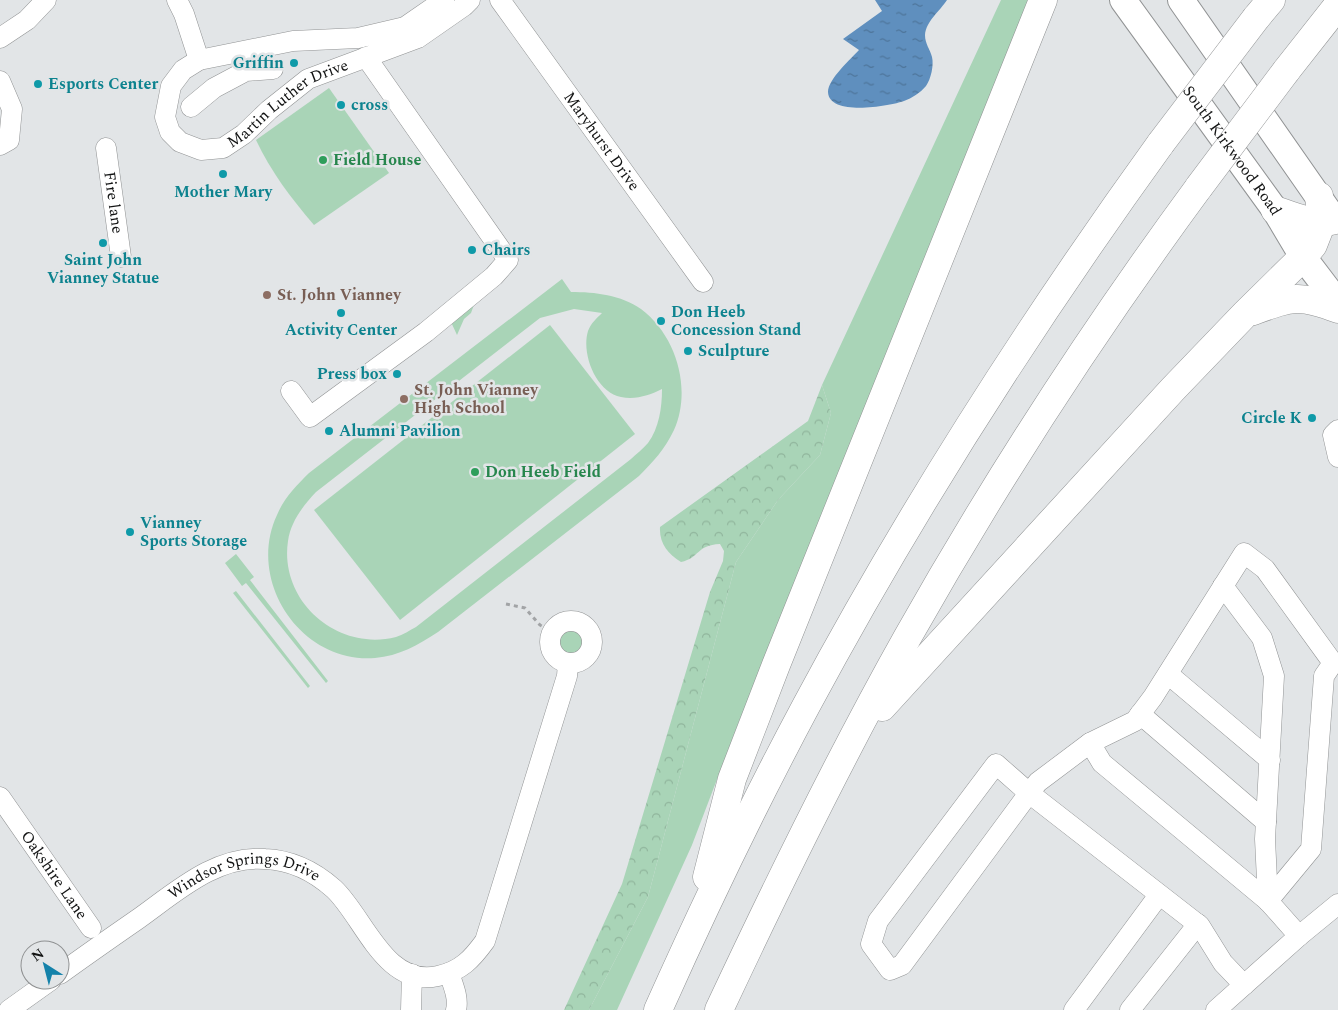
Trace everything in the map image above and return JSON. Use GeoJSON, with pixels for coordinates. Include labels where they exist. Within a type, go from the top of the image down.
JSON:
{"type":"FeatureCollection","features":[{"type":"Feature","properties":{"kind":"highway"},"geometry":{"type":"LineString","coordinates":[[691,936],[732,778],[1043,0]]}},
{"type":"Feature","properties":{"kind":"highway"},"geometry":{"type":"LineString","coordinates":[[719,1010],[801,837],[854,737],[908,637],[1007,470],[1114,306],[1199,186],[1338,5]]}},
{"type":"Feature","properties":{"kind":"highway"},"geometry":{"type":"LineString","coordinates":[[658,1010],[691,936],[805,707],[952,453],[1030,332],[1109,215],[1263,9]]}},
{"type":"Feature","properties":{"kind":"highway"},"geometry":{"type":"LineString","coordinates":[[1275,210],[1304,220],[1330,217]]}},
{"type":"Feature","properties":{"kind":"highway"},"geometry":{"type":"LineString","coordinates":[[854,737],[1043,533],[1103,464],[1246,313],[1304,257],[1313,246],[1330,217]]}},
{"type":"Feature","properties":{"kind":"highway"},"geometry":{"type":"LineString","coordinates":[[1246,313],[1286,299],[1305,298],[1338,309]]}},
{"type":"Feature","properties":{"kind":"main road","name":"South Kirkwood Road"},"geometry":{"type":"LineString","coordinates":[[1123,0],[1275,210],[1304,257],[1338,303]]}},
{"type":"Feature","properties":{"kind":"main road"},"geometry":{"type":"LineString","coordinates":[[1181,0],[1330,217]]}},
{"type":"Feature","properties":{"kind":"street"},"geometry":{"type":"LineString","coordinates":[[0,38],[27,20],[46,0]]}},
{"type":"Feature","properties":{"kind":"street"},"geometry":{"type":"LineString","coordinates":[[177,0],[184,14],[199,60]]}},
{"type":"Feature","properties":{"kind":"street","name":"Martin Luther Drive"},"geometry":{"type":"LineString","coordinates":[[444,0],[405,27],[358,38],[293,41],[199,60],[182,70],[171,86],[165,117],[170,132],[180,142],[200,150],[223,148],[244,134],[286,96],[308,80],[418,38],[470,0]]}},
{"type":"Feature","properties":{"kind":"street","name":"Maryhurst Drive"},"geometry":{"type":"LineString","coordinates":[[500,0],[703,282]]}},
{"type":"Feature","properties":{"kind":"street"},"geometry":{"type":"LineString","coordinates":[[272,46],[274,70],[278,85],[286,96]]}},
{"type":"Feature","properties":{"kind":"street"},"geometry":{"type":"LineString","coordinates":[[291,390],[310,418],[426,332],[494,276],[508,260],[366,57]]}},
{"type":"Feature","properties":{"kind":"street"},"geometry":{"type":"LineString","coordinates":[[191,106],[214,88],[246,71],[274,70]]}},
{"type":"Feature","properties":{"kind":"street"},"geometry":{"type":"LineString","coordinates":[[0,81],[12,109],[9,140],[0,145]]}},
{"type":"Feature","properties":{"kind":"street","name":"Fire lane"},"geometry":{"type":"LineString","coordinates":[[106,148],[122,257]]}},
{"type":"Feature","properties":{"kind":"street"},"geometry":{"type":"LineString","coordinates":[[1338,430],[1332,435],[1338,457]]}},
{"type":"Feature","properties":{"kind":"street"},"geometry":{"type":"LineString","coordinates":[[1244,985],[1223,963],[1198,924],[1030,793],[996,764],[878,921],[871,944],[890,970],[902,965],[1030,793],[1038,782],[1090,743],[1135,721],[1168,674],[1244,553],[1265,569],[1335,663],[1324,676],[1311,849],[1268,901]]}},
{"type":"Feature","properties":{"kind":"street"},"geometry":{"type":"LineString","coordinates":[[1223,586],[1262,638],[1274,676],[1266,822],[1268,901]]}},
{"type":"Feature","properties":{"kind":"street"},"geometry":{"type":"LineString","coordinates":[[573,620],[586,626],[590,632],[592,645],[590,651],[580,661],[568,663],[560,661],[551,650],[549,642],[552,632],[559,624],[566,621],[573,620]]}},
{"type":"Feature","properties":{"kind":"street","name":"Windsor Springs Drive"},"geometry":{"type":"LineString","coordinates":[[70,967],[199,876],[235,861],[265,858],[295,865],[311,872],[324,881],[344,900],[382,954],[393,964],[412,974],[432,978],[458,970],[468,963],[484,941],[567,676],[568,663]]}},
{"type":"Feature","properties":{"kind":"street"},"geometry":{"type":"LineString","coordinates":[[1168,674],[1270,760]]}},
{"type":"Feature","properties":{"kind":"street"},"geometry":{"type":"LineString","coordinates":[[1140,714],[1266,822]]}},
{"type":"Feature","properties":{"kind":"street"},"geometry":{"type":"LineString","coordinates":[[1090,743],[1102,763],[1268,901],[1299,936]]}},
{"type":"Feature","properties":{"kind":"street","name":"Oakshire Lane"},"geometry":{"type":"LineString","coordinates":[[0,797],[91,928]]}},
{"type":"Feature","properties":{"kind":"street"},"geometry":{"type":"LineString","coordinates":[[1074,1010],[1160,895]]}},
{"type":"Feature","properties":{"kind":"street"},"geometry":{"type":"LineString","coordinates":[[1216,1010],[1338,904]]}},
{"type":"Feature","properties":{"kind":"street"},"geometry":{"type":"LineString","coordinates":[[1130,1010],[1198,924]]}},
{"type":"Feature","properties":{"kind":"street"},"geometry":{"type":"LineString","coordinates":[[449,973],[456,996],[456,1010]]}},
{"type":"Feature","properties":{"kind":"street"},"geometry":{"type":"LineString","coordinates":[[412,974],[412,1010]]}},
{"type":"Feature","properties":{"kind":"street"},"geometry":{"type":"LineString","coordinates":[[9,1010],[37,990]]}},
{"type":"Feature","properties":{"kind":"path"},"geometry":{"type":"LineString","coordinates":[[506,604],[529,611],[540,625],[552,632]]}},
{"type":"Feature","properties":{"kind":"green space"},"geometry":{"type":"Polygon","coordinates":[[[1001,0],[1031,0],[996,80],[771,646],[740,719],[692,845],[617,1010],[589,1010],[648,897],[736,562],[778,500],[820,455],[831,413],[822,385],[1001,0]]]}},
{"type":"Feature","properties":{"kind":"green space","name":"Field House"},"geometry":{"type":"Polygon","coordinates":[[[329,88],[389,173],[314,225],[282,184],[256,140],[329,88]]]}},
{"type":"Feature","properties":{"kind":"green space"},"geometry":{"type":"Polygon","coordinates":[[[562,279],[571,292],[608,295],[625,300],[641,309],[664,334],[678,365],[682,398],[674,430],[667,443],[644,471],[438,632],[416,645],[392,655],[375,658],[348,656],[324,647],[303,633],[287,614],[275,591],[269,566],[269,540],[283,503],[309,473],[562,279]],[[574,309],[540,318],[316,492],[302,508],[292,527],[288,541],[288,563],[293,583],[303,602],[316,617],[334,629],[353,637],[374,640],[404,634],[416,627],[631,459],[646,445],[652,437],[657,424],[662,389],[632,398],[612,394],[604,388],[589,361],[586,340],[588,331],[602,313],[574,309]]]}},
{"type":"Feature","properties":{"kind":"green space"},"geometry":{"type":"Polygon","coordinates":[[[475,302],[471,313],[464,319],[457,335],[451,322],[475,302]]]}},
{"type":"Feature","properties":{"kind":"green space","name":"Don Heeb Field"},"geometry":{"type":"Polygon","coordinates":[[[550,325],[635,434],[400,620],[314,510],[550,325]]]}},
{"type":"Feature","properties":{"kind":"green space"},"geometry":{"type":"Polygon","coordinates":[[[822,385],[831,413],[820,455],[778,500],[736,562],[648,897],[589,1010],[564,1010],[622,884],[710,592],[723,561],[724,551],[720,544],[706,547],[692,558],[681,562],[665,547],[661,538],[660,527],[808,421],[822,385]]]}},
{"type":"Feature","properties":{"kind":"green space"},"geometry":{"type":"Polygon","coordinates":[[[236,554],[254,577],[250,580],[328,681],[326,683],[246,583],[242,586],[225,563],[236,554]]]}},
{"type":"Feature","properties":{"kind":"green space"},"geometry":{"type":"Polygon","coordinates":[[[236,591],[310,686],[308,688],[233,593],[236,591]]]}},
{"type":"Feature","properties":{"kind":"green space"},"geometry":{"type":"Polygon","coordinates":[[[570,627],[580,631],[584,641],[580,651],[570,655],[560,651],[556,641],[560,631],[570,627]]]}},
{"type":"Feature","properties":{"kind":"water"},"geometry":{"type":"Polygon","coordinates":[[[875,0],[947,0],[926,30],[926,41],[933,60],[929,80],[919,93],[897,103],[861,108],[838,105],[831,100],[828,92],[829,87],[836,75],[859,50],[843,39],[882,11],[875,0]]]}},
{"type":"Feature","properties":{"kind":"place","name":"Griffin"},"geometry":{"type":"Point","coordinates":[294,63]}},
{"type":"Feature","properties":{"kind":"place","name":"Esports Center"},"geometry":{"type":"Point","coordinates":[38,84]}},
{"type":"Feature","properties":{"kind":"place","name":"cross"},"geometry":{"type":"Point","coordinates":[341,105]}},
{"type":"Feature","properties":{"kind":"place","name":"Field House"},"geometry":{"type":"Point","coordinates":[323,160]}},
{"type":"Feature","properties":{"kind":"place","name":"Mother Mary"},"geometry":{"type":"Point","coordinates":[223,174]}},
{"type":"Feature","properties":{"kind":"place","name":"Saint John Vianney Statue"},"geometry":{"type":"Point","coordinates":[103,243]}},
{"type":"Feature","properties":{"kind":"place","name":"Chairs"},"geometry":{"type":"Point","coordinates":[472,250]}},
{"type":"Feature","properties":{"kind":"place","name":"St. John Vianney"},"geometry":{"type":"Point","coordinates":[267,295]}},
{"type":"Feature","properties":{"kind":"place","name":"Activity Center"},"geometry":{"type":"Point","coordinates":[341,313]}},
{"type":"Feature","properties":{"kind":"place","name":"Don Heeb Concession Stand"},"geometry":{"type":"Point","coordinates":[661,321]}},
{"type":"Feature","properties":{"kind":"place","name":"Sculpture"},"geometry":{"type":"Point","coordinates":[688,351]}},
{"type":"Feature","properties":{"kind":"place","name":"Press box"},"geometry":{"type":"Point","coordinates":[397,374]}},
{"type":"Feature","properties":{"kind":"place","name":"St. John Vianney High School"},"geometry":{"type":"Point","coordinates":[404,399]}},
{"type":"Feature","properties":{"kind":"place","name":"Circle K"},"geometry":{"type":"Point","coordinates":[1312,418]}},
{"type":"Feature","properties":{"kind":"place","name":"Alumni Pavilion"},"geometry":{"type":"Point","coordinates":[329,431]}},
{"type":"Feature","properties":{"kind":"place","name":"Don Heeb Field"},"geometry":{"type":"Point","coordinates":[475,472]}},
{"type":"Feature","properties":{"kind":"place","name":"Vianney Sports Storage"},"geometry":{"type":"Point","coordinates":[130,532]}}]}
